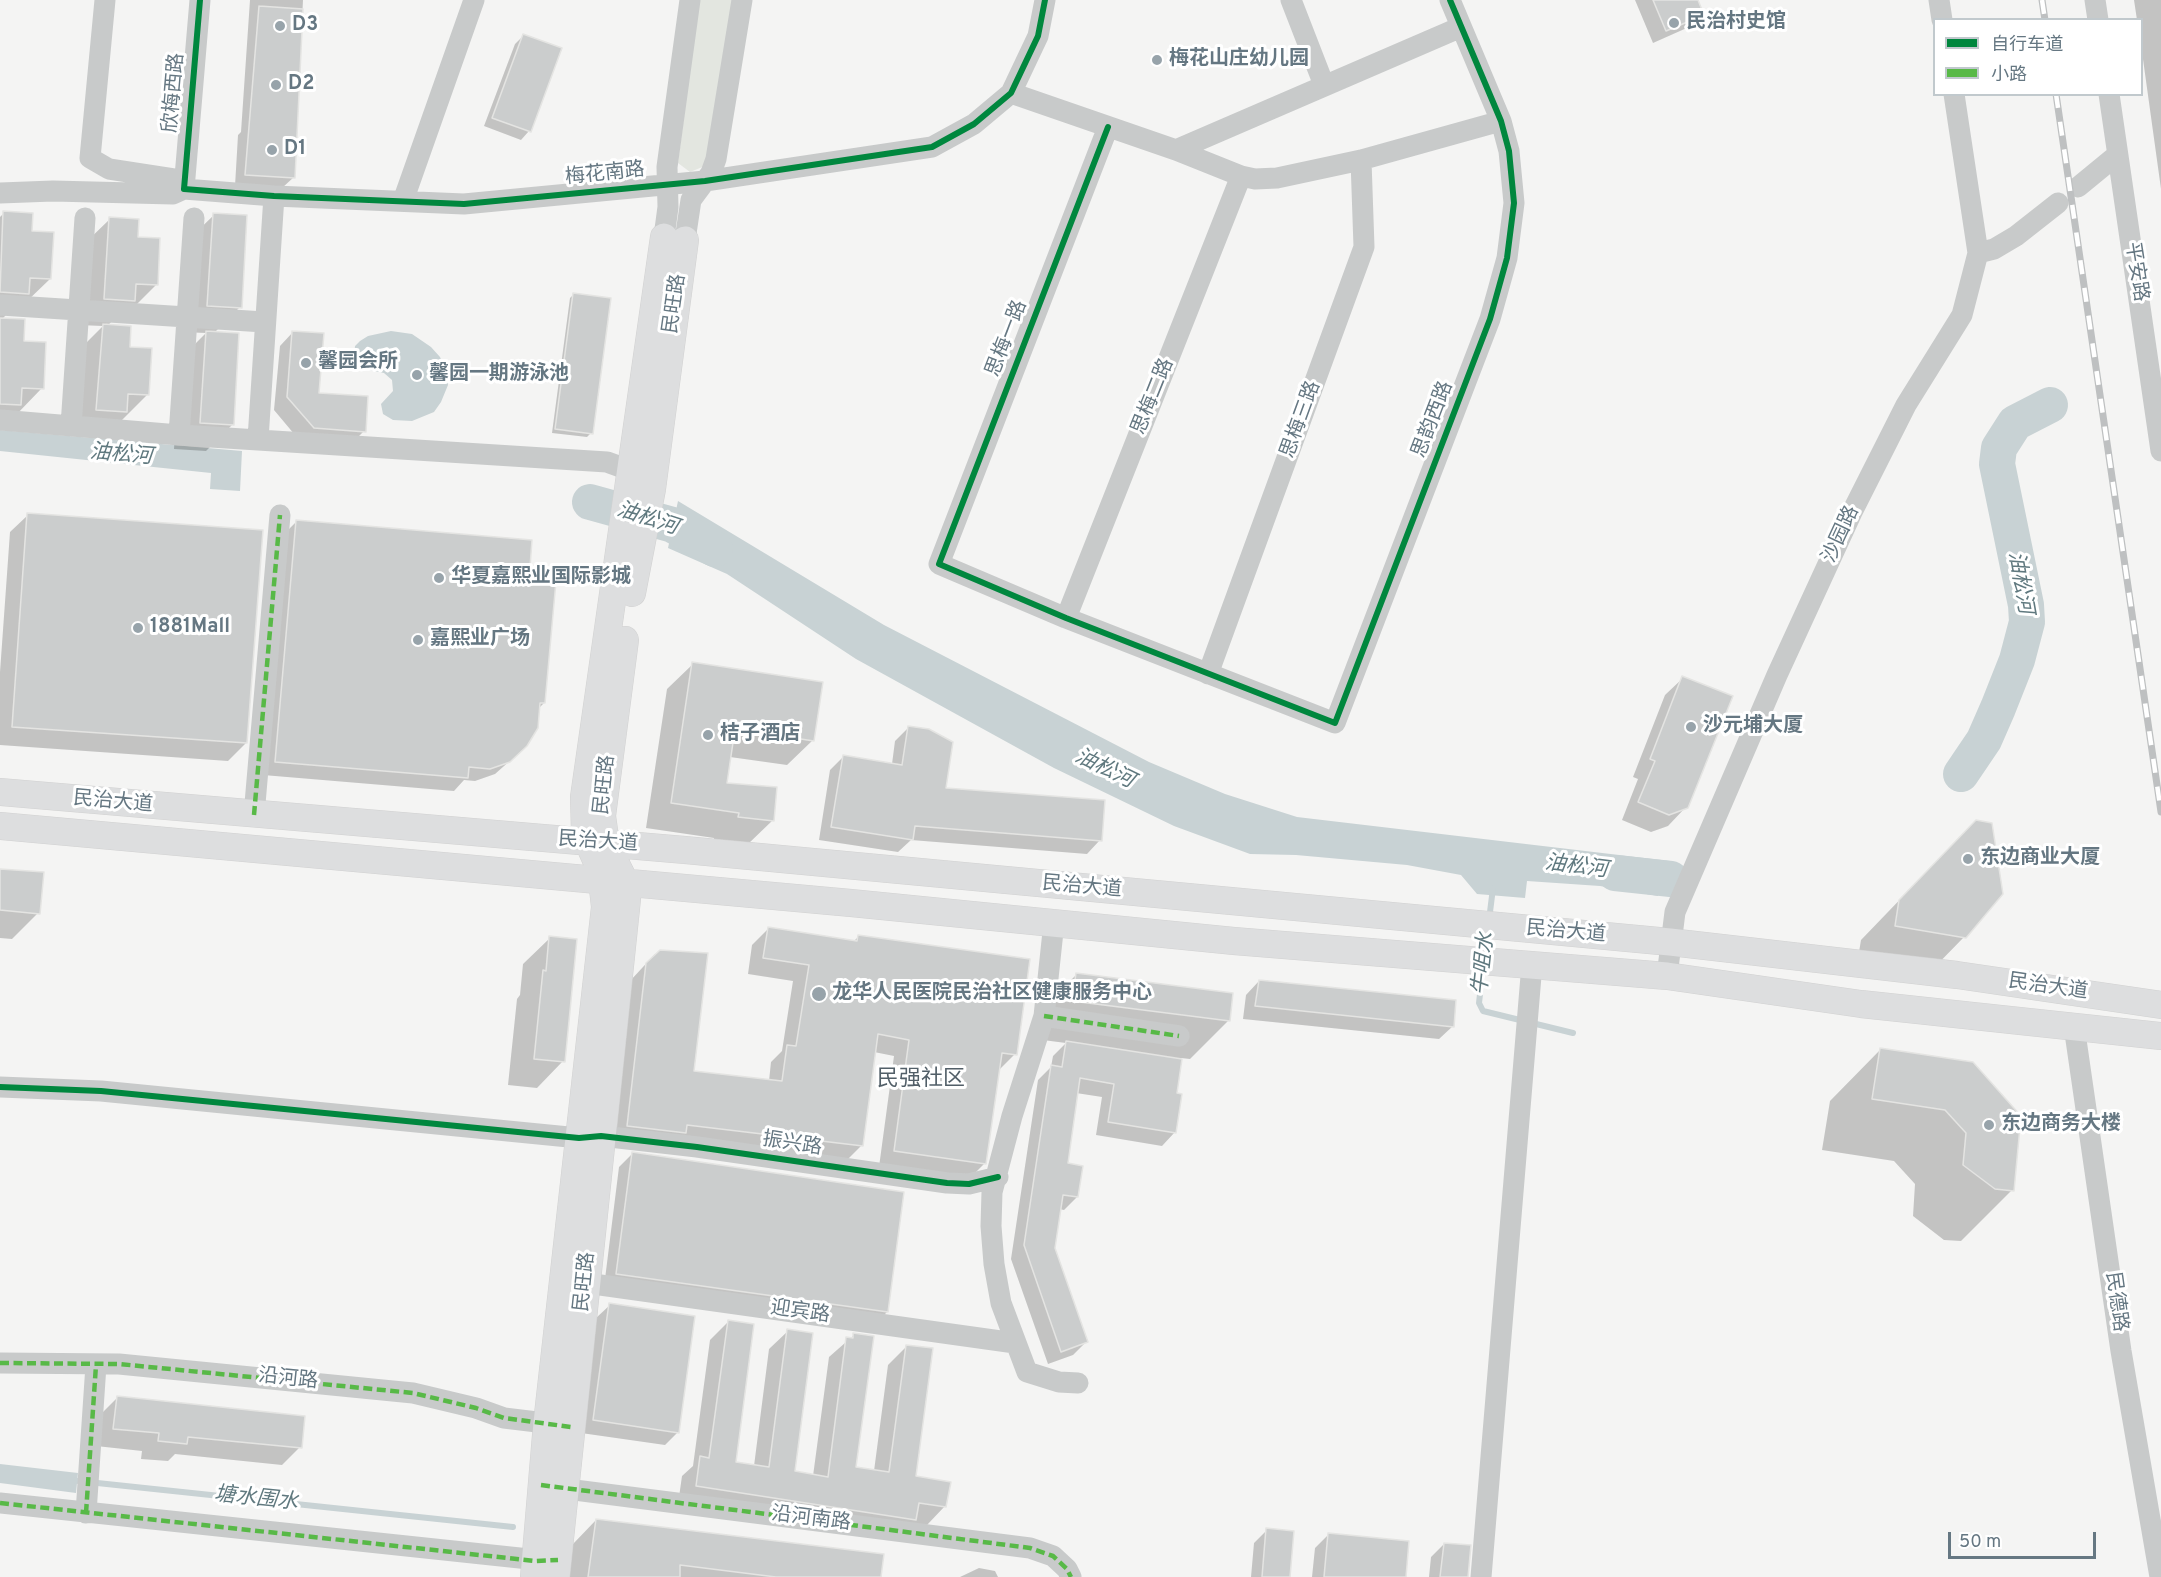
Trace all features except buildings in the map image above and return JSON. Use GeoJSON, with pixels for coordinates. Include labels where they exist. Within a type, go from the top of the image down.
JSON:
{"type":"FeatureCollection","features":[{"type":"Feature","properties":{"kind":"main road","name":"民旺路"},"geometry":{"type":"LineString","coordinates":[[546,1569],[590,1137],[627,899],[614,883],[597,843],[602,831],[603,798],[630,547],[642,480],[675,238]]}},
{"type":"Feature","properties":{"kind":"main road","name":"民治大道"},"geometry":{"type":"LineString","coordinates":[[0,792],[597,843],[1670,942],[1957,975],[2161,1005]]}},
{"type":"Feature","properties":{"kind":"main road","name":"民治大道"},"geometry":{"type":"LineString","coordinates":[[0,826],[1054,922],[1234,941],[1667,976],[1861,1004],[2161,1036]]}},
{"type":"Feature","properties":{"kind":"main road","name":"民旺路"},"geometry":{"type":"LineString","coordinates":[[559,1425],[586,1283],[590,1137]]}},
{"type":"Feature","properties":{"kind":"street"},"geometry":{"type":"LineString","coordinates":[[0,193],[53,191],[173,194],[184,189],[174,179],[110,169],[90,158],[105,0]]}},
{"type":"Feature","properties":{"kind":"street","name":"欣梅西路"},"geometry":{"type":"LineString","coordinates":[[184,189],[200,0]]}},
{"type":"Feature","properties":{"kind":"street","name":"民旺路"},"geometry":{"type":"LineString","coordinates":[[675,238],[666,185],[690,0]]}},
{"type":"Feature","properties":{"kind":"street","name":"民旺路"},"geometry":{"type":"LineString","coordinates":[[675,238],[691,200],[705,181],[716,159],[742,0]]}},
{"type":"Feature","properties":{"kind":"street"},"geometry":{"type":"LineString","coordinates":[[1044,0],[1038,36],[1011,93],[1176,150],[1241,176],[1278,178],[1361,160],[1502,120]]}},
{"type":"Feature","properties":{"kind":"street"},"geometry":{"type":"LineString","coordinates":[[1291,0],[1324,85]]}},
{"type":"Feature","properties":{"kind":"street","name":"思韵西路"},"geometry":{"type":"LineString","coordinates":[[1208,674],[1335,723],[1500,289],[1508,258],[1514,203],[1510,159],[1502,120],[1450,0]]}},
{"type":"Feature","properties":{"kind":"street"},"geometry":{"type":"LineString","coordinates":[[1939,0],[1942,18]]}},
{"type":"Feature","properties":{"kind":"street"},"geometry":{"type":"LineString","coordinates":[[2095,0],[2098,18]]}},
{"type":"Feature","properties":{"kind":"street"},"geometry":{"type":"LineString","coordinates":[[403,201],[468,2]]}},
{"type":"Feature","properties":{"kind":"street"},"geometry":{"type":"LineString","coordinates":[[1176,150],[1461,27]]}},
{"type":"Feature","properties":{"kind":"street","name":"梅花南路"},"geometry":{"type":"LineString","coordinates":[[184,189],[274,196],[464,204],[504,202],[705,181],[932,147],[974,124],[1011,93]]}},
{"type":"Feature","properties":{"kind":"street","name":"沙园路"},"geometry":{"type":"LineString","coordinates":[[1667,976],[1670,942],[1680,900],[1777,675],[1852,512],[1906,405],[1962,315],[1978,253],[1954,96]]}},
{"type":"Feature","properties":{"kind":"street","name":"平安路"},"geometry":{"type":"LineString","coordinates":[[2109,96],[2161,451]]}},
{"type":"Feature","properties":{"kind":"street","name":"思梅一路"},"geometry":{"type":"LineString","coordinates":[[1066,618],[939,564],[1108,127]]}},
{"type":"Feature","properties":{"kind":"street"},"geometry":{"type":"LineString","coordinates":[[2078,187],[2117,155]]}},
{"type":"Feature","properties":{"kind":"street","name":"思梅三路"},"geometry":{"type":"LineString","coordinates":[[1208,674],[1364,247],[1361,160]]}},
{"type":"Feature","properties":{"kind":"street","name":"思梅二路"},"geometry":{"type":"LineString","coordinates":[[1066,618],[1241,176]]}},
{"type":"Feature","properties":{"kind":"street"},"geometry":{"type":"LineString","coordinates":[[258,439],[274,196]]}},
{"type":"Feature","properties":{"kind":"street"},"geometry":{"type":"LineString","coordinates":[[1978,253],[1994,249],[2016,236],[2058,203]]}},
{"type":"Feature","properties":{"kind":"street"},"geometry":{"type":"LineString","coordinates":[[71,426],[85,218]]}},
{"type":"Feature","properties":{"kind":"street"},"geometry":{"type":"LineString","coordinates":[[179,435],[194,218]]}},
{"type":"Feature","properties":{"kind":"street"},"geometry":{"type":"LineString","coordinates":[[0,305],[264,322]]}},
{"type":"Feature","properties":{"kind":"street"},"geometry":{"type":"LineString","coordinates":[[0,420],[179,435],[607,462],[642,480]]}},
{"type":"Feature","properties":{"kind":"street"},"geometry":{"type":"LineString","coordinates":[[254,815],[280,515]]}},
{"type":"Feature","properties":{"kind":"street"},"geometry":{"type":"LineString","coordinates":[[1066,618],[1208,674]]}},
{"type":"Feature","properties":{"kind":"street"},"geometry":{"type":"LineString","coordinates":[[1054,922],[1044,1016],[1012,1116],[998,1177],[992,1192],[994,1264],[1001,1303],[1027,1372],[1059,1382],[1078,1383]]}},
{"type":"Feature","properties":{"kind":"street"},"geometry":{"type":"LineString","coordinates":[[1481,1577],[1528,1006],[1523,964]]}},
{"type":"Feature","properties":{"kind":"street"},"geometry":{"type":"LineString","coordinates":[[1044,1016],[1179,1036]]}},
{"type":"Feature","properties":{"kind":"street","name":"民德路"},"geometry":{"type":"LineString","coordinates":[[2074,1026],[2117,1316],[2152,1482],[2160,1577]]}},
{"type":"Feature","properties":{"kind":"street","name":"振兴路"},"geometry":{"type":"LineString","coordinates":[[0,1087],[147,1095],[697,1147],[935,1181],[969,1184],[998,1177]]}},
{"type":"Feature","properties":{"kind":"street","name":"迎宾路"},"geometry":{"type":"LineString","coordinates":[[586,1283],[1015,1343]]}},
{"type":"Feature","properties":{"kind":"street","name":"沿河路"},"geometry":{"type":"LineString","coordinates":[[0,1363],[141,1365],[413,1393],[504,1418],[559,1425]]}},
{"type":"Feature","properties":{"kind":"street"},"geometry":{"type":"LineString","coordinates":[[87,1504],[96,1365]]}},
{"type":"Feature","properties":{"kind":"street","name":"沿河南路"},"geometry":{"type":"LineString","coordinates":[[553,1487],[1030,1548],[1053,1556],[1067,1569],[1071,1577]]}},
{"type":"Feature","properties":{"kind":"street"},"geometry":{"type":"LineString","coordinates":[[0,1503],[87,1504],[546,1569]]}},
{"type":"Feature","properties":{"kind":"shaded area"},"geometry":{"type":"Polygon","coordinates":[[[699,0],[737,0],[705,166],[690,172],[678,163],[699,0]]]}},
{"type":"Feature","properties":{"kind":"water","name":"馨园一期游泳池"},"geometry":{"type":"Polygon","coordinates":[[[391,331],[412,334],[431,347],[440,357],[447,374],[448,385],[434,412],[412,421],[393,420],[383,414],[381,404],[393,391],[392,380],[384,373],[360,368],[354,358],[355,346],[360,341],[368,336],[391,331]]]}},
{"type":"Feature","properties":{"kind":"water"},"geometry":{"type":"Polygon","coordinates":[[[0,430],[242,451],[240,491],[210,489],[211,473],[0,451],[0,430]]]}},
{"type":"Feature","properties":{"kind":"water"},"geometry":{"type":"Polygon","coordinates":[[[678,501],[884,625],[1149,762],[1225,794],[1297,817],[1670,861],[1658,896],[1600,886],[1527,881],[1525,898],[1477,894],[1461,875],[1407,865],[1296,855],[1250,854],[1174,826],[1054,768],[856,659],[727,574],[668,548],[678,501]]]}},
{"type":"Feature","properties":{"kind":"water"},"geometry":{"type":"Polygon","coordinates":[[[0,1464],[78,1473],[76,1493],[0,1483],[0,1464]]]}},
{"type":"Feature","properties":{"kind":"waterway","name":"油松河"},"geometry":{"type":"LineString","coordinates":[[1961,774],[1984,740],[1998,708],[2017,660],[2027,622],[2026,605],[1997,464],[1999,448],[2015,423],[2050,405]]}},
{"type":"Feature","properties":{"kind":"waterway","name":"油松河"},"geometry":{"type":"LineString","coordinates":[[590,502],[673,525],[715,549]]}},
{"type":"Feature","properties":{"kind":"waterway","name":"油松河"},"geometry":{"type":"LineString","coordinates":[[1615,873],[1671,879]]}},
{"type":"Feature","properties":{"kind":"waterway","name":"牛咀水"},"geometry":{"type":"LineString","coordinates":[[1489,920],[1493,888]]}},
{"type":"Feature","properties":{"kind":"waterway","name":"牛咀水"},"geometry":{"type":"LineString","coordinates":[[1485,955],[1488,933]]}},
{"type":"Feature","properties":{"kind":"waterway","name":"牛咀水"},"geometry":{"type":"LineString","coordinates":[[1483,968],[1479,1003],[1483,1011],[1573,1033]]}},
{"type":"Feature","properties":{"kind":"waterway","name":"塘水围水"},"geometry":{"type":"LineString","coordinates":[[69,1480],[513,1527]]}},
{"type":"Feature","properties":{"kind":"railway"},"geometry":{"type":"LineString","coordinates":[[2042,0],[2045,18]]}},
{"type":"Feature","properties":{"kind":"railway"},"geometry":{"type":"LineString","coordinates":[[2056,96],[2161,812]]}},
{"type":"Feature","properties":{"kind":"marked path"},"geometry":{"type":"LineString","coordinates":[[254,815],[280,515]]}},
{"type":"Feature","properties":{"kind":"marked path"},"geometry":{"type":"LineString","coordinates":[[1044,1016],[1179,1036]]}},
{"type":"Feature","properties":{"kind":"marked path"},"geometry":{"type":"LineString","coordinates":[[0,1363],[119,1364],[413,1393],[476,1408],[504,1418],[571,1427]]}},
{"type":"Feature","properties":{"kind":"marked path"},"geometry":{"type":"LineString","coordinates":[[86,1513],[96,1365]]}},
{"type":"Feature","properties":{"kind":"marked path"},"geometry":{"type":"LineString","coordinates":[[541,1485],[1030,1548],[1053,1556],[1067,1569],[1071,1577]]}},
{"type":"Feature","properties":{"kind":"marked path"},"geometry":{"type":"LineString","coordinates":[[0,1503],[535,1561],[558,1560]]}},
{"type":"Feature","properties":{"kind":"cycle path"},"geometry":{"type":"LineString","coordinates":[[200,0],[184,189],[274,196],[464,204],[705,181],[932,147],[974,124],[1011,93],[1038,36],[1045,0]]}},
{"type":"Feature","properties":{"kind":"cycle path"},"geometry":{"type":"LineString","coordinates":[[1108,127],[939,564],[1066,618],[1335,723],[1490,319],[1507,258],[1514,203],[1509,151],[1501,121],[1450,0]]}},
{"type":"Feature","properties":{"kind":"cycle path"},"geometry":{"type":"LineString","coordinates":[[0,1087],[101,1091],[579,1138],[601,1136],[697,1147],[947,1183],[969,1184],[998,1177]]}},
{"type":"Feature","properties":{"kind":"place","name":"民治村史馆"},"geometry":{"type":"Point","coordinates":[1674,23]}},
{"type":"Feature","properties":{"kind":"place","name":"D3"},"geometry":{"type":"Point","coordinates":[280,26]}},
{"type":"Feature","properties":{"kind":"place","name":"梅花山庄幼儿园"},"geometry":{"type":"Point","coordinates":[1157,60]}},
{"type":"Feature","properties":{"kind":"place","name":"D2"},"geometry":{"type":"Point","coordinates":[276,85]}},
{"type":"Feature","properties":{"kind":"place","name":"D1"},"geometry":{"type":"Point","coordinates":[272,150]}},
{"type":"Feature","properties":{"kind":"place","name":"馨园会所"},"geometry":{"type":"Point","coordinates":[306,363]}},
{"type":"Feature","properties":{"kind":"place","name":"馨园一期游泳池"},"geometry":{"type":"Point","coordinates":[417,375]}},
{"type":"Feature","properties":{"kind":"place","name":"华夏嘉熙业国际影城"},"geometry":{"type":"Point","coordinates":[439,578]}},
{"type":"Feature","properties":{"kind":"place","name":"1881Mall"},"geometry":{"type":"Point","coordinates":[138,628]}},
{"type":"Feature","properties":{"kind":"place","name":"嘉熙业广场"},"geometry":{"type":"Point","coordinates":[418,640]}},
{"type":"Feature","properties":{"kind":"place","name":"沙元埔大厦"},"geometry":{"type":"Point","coordinates":[1691,727]}},
{"type":"Feature","properties":{"kind":"place","name":"桔子酒店"},"geometry":{"type":"Point","coordinates":[708,735]}},
{"type":"Feature","properties":{"kind":"place","name":"东边商业大厦"},"geometry":{"type":"Point","coordinates":[1968,859]}},
{"type":"Feature","properties":{"kind":"place","name":"龙华人民医院民治社区健康服务中心"},"geometry":{"type":"Point","coordinates":[819,994]}},
{"type":"Feature","properties":{"kind":"place","name":"东边商务大楼"},"geometry":{"type":"Point","coordinates":[1989,1125]}},
{"type":"Feature","properties":{"kind":"district","name":"民强社区"},"geometry":{"type":"Point","coordinates":[921,1081]}}]}
